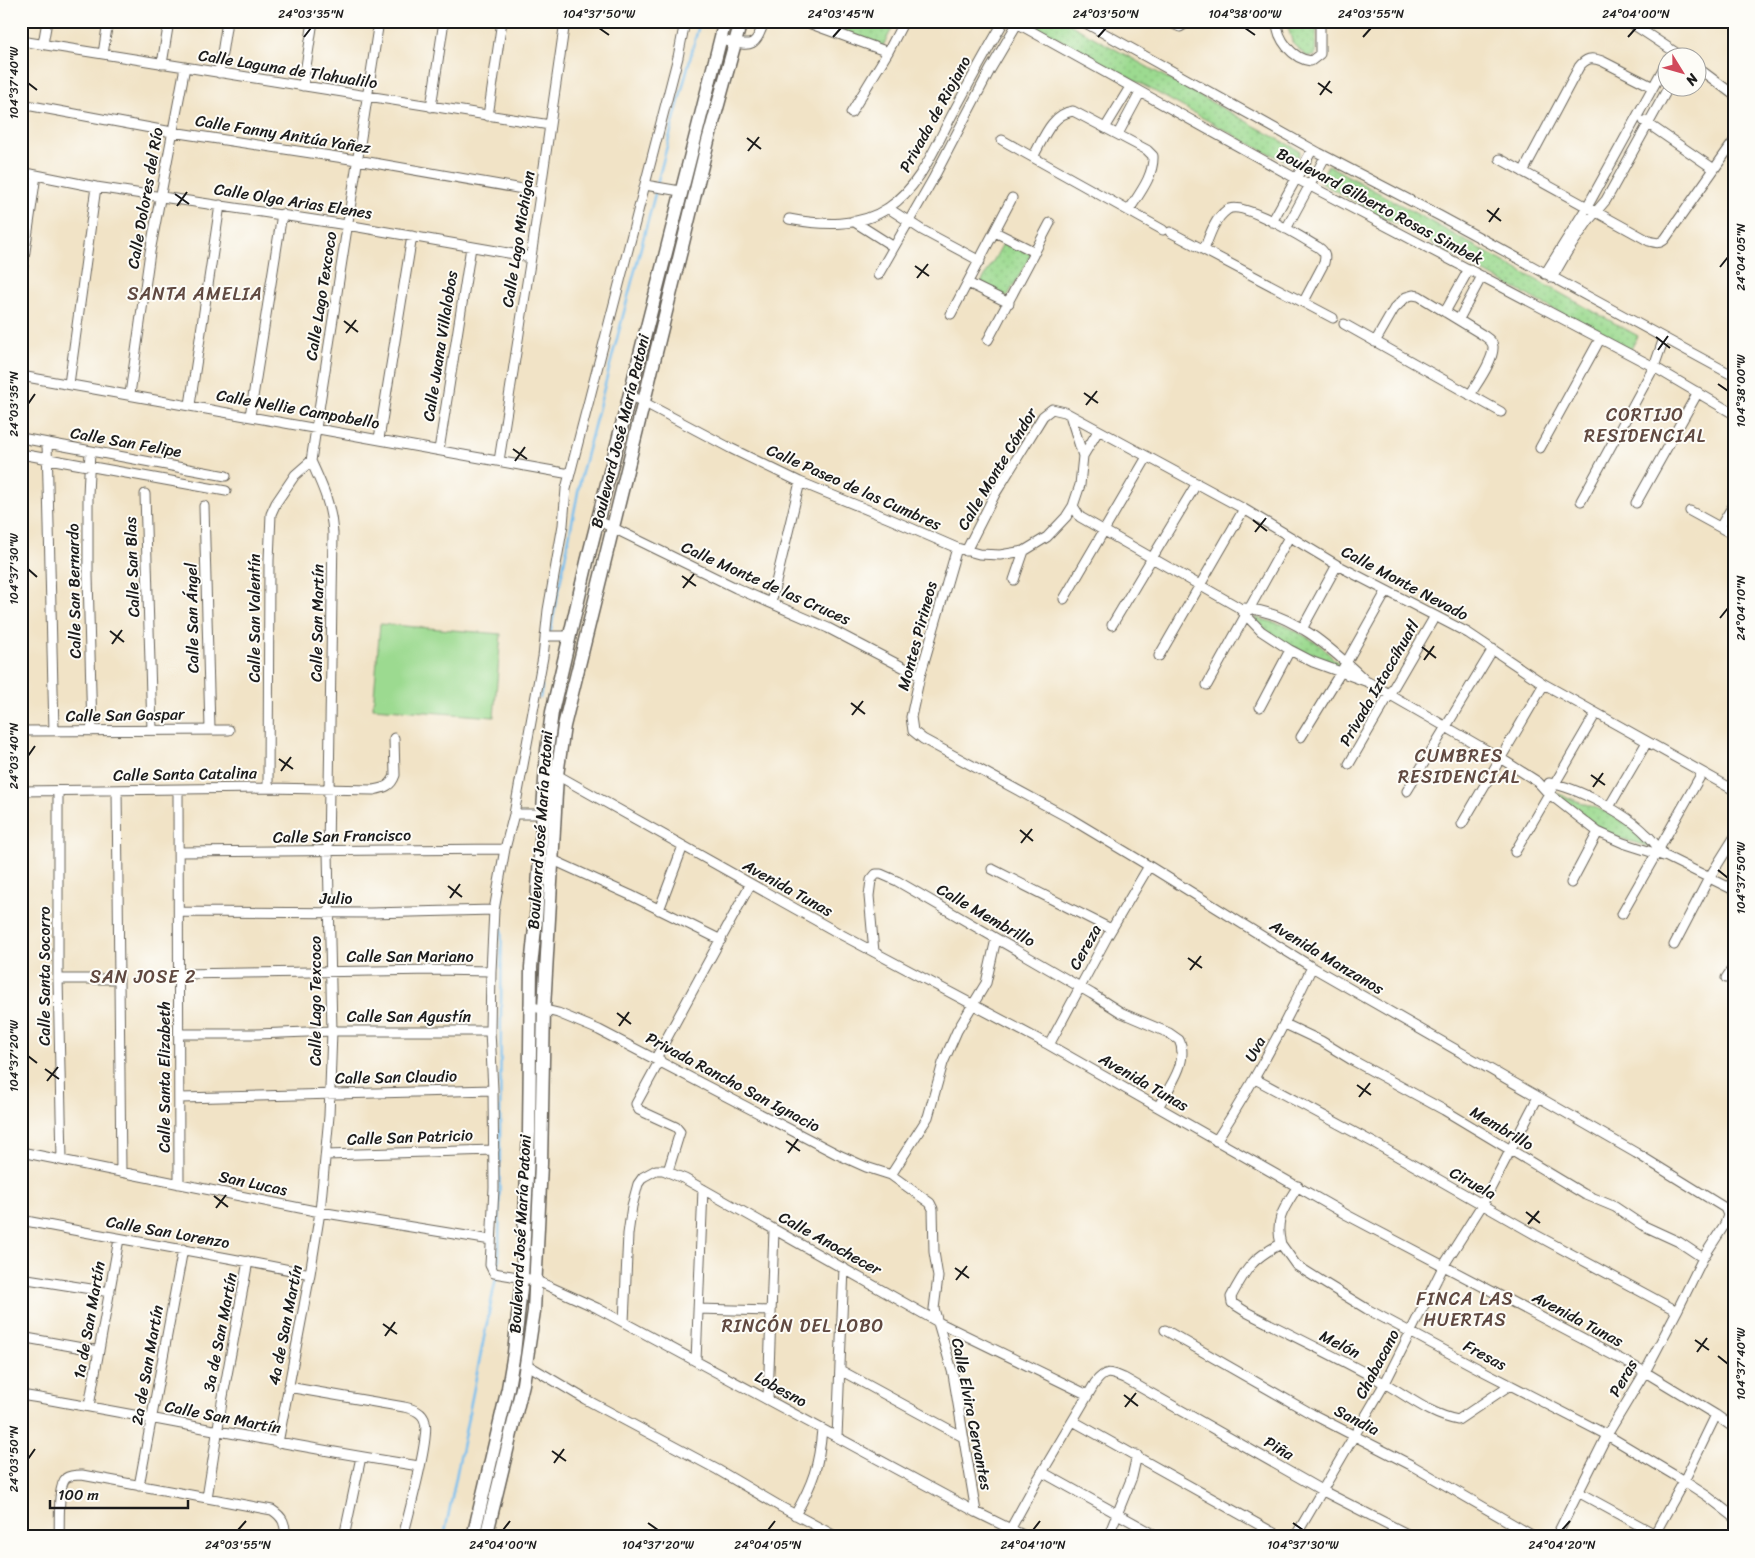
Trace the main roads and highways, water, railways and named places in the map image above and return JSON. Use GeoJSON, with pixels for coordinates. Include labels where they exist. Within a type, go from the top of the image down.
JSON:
{"type":"FeatureCollection","features":[{"type":"Feature","properties":{"kind":"main road","name":"Boulevard José María Patoni"},"geometry":{"type":"LineString","coordinates":[[486,1537],[523,1384],[534,1310],[529,1279],[530,1006],[549,732],[563,636],[597,520],[630,395],[724,21]]}},
{"type":"Feature","properties":{"kind":"main road","name":"Boulevard José María Patoni"},"geometry":{"type":"LineString","coordinates":[[473,1537],[508,1388],[529,1279],[543,1125],[544,1008],[557,776],[562,734],[708,141],[741,21]]}},
{"type":"Feature","properties":{"kind":"main road"},"geometry":{"type":"LineString","coordinates":[[533,951],[548,953]]}},
{"type":"Feature","properties":{"kind":"waterway"},"geometry":{"type":"LineString","coordinates":[[657,184],[700,21]]}},
{"type":"Feature","properties":{"kind":"waterway"},"geometry":{"type":"LineString","coordinates":[[550,634],[582,472],[656,190]]}},
{"type":"Feature","properties":{"kind":"waterway"},"geometry":{"type":"LineString","coordinates":[[540,698],[542,686]]}},
{"type":"Feature","properties":{"kind":"waterway"},"geometry":{"type":"LineString","coordinates":[[444,1537],[499,1263],[502,887]]}},
{"type":"Feature","properties":{"kind":"district","name":"SANTA AMELIA"},"geometry":{"type":"Point","coordinates":[195,294]}},
{"type":"Feature","properties":{"kind":"district","name":"CORTIJO RESIDENCIAL"},"geometry":{"type":"Point","coordinates":[1645,425]}},
{"type":"Feature","properties":{"kind":"district","name":"CUMBRES RESIDENCIAL"},"geometry":{"type":"Point","coordinates":[1459,766]}},
{"type":"Feature","properties":{"kind":"district","name":"SAN JOSE 2"},"geometry":{"type":"Point","coordinates":[143,977]}},
{"type":"Feature","properties":{"kind":"district","name":"FINCA LAS HUERTAS"},"geometry":{"type":"Point","coordinates":[1465,1309]}},
{"type":"Feature","properties":{"kind":"district","name":"RINCÓN DEL LOBO"},"geometry":{"type":"Point","coordinates":[803,1326]}}]}
